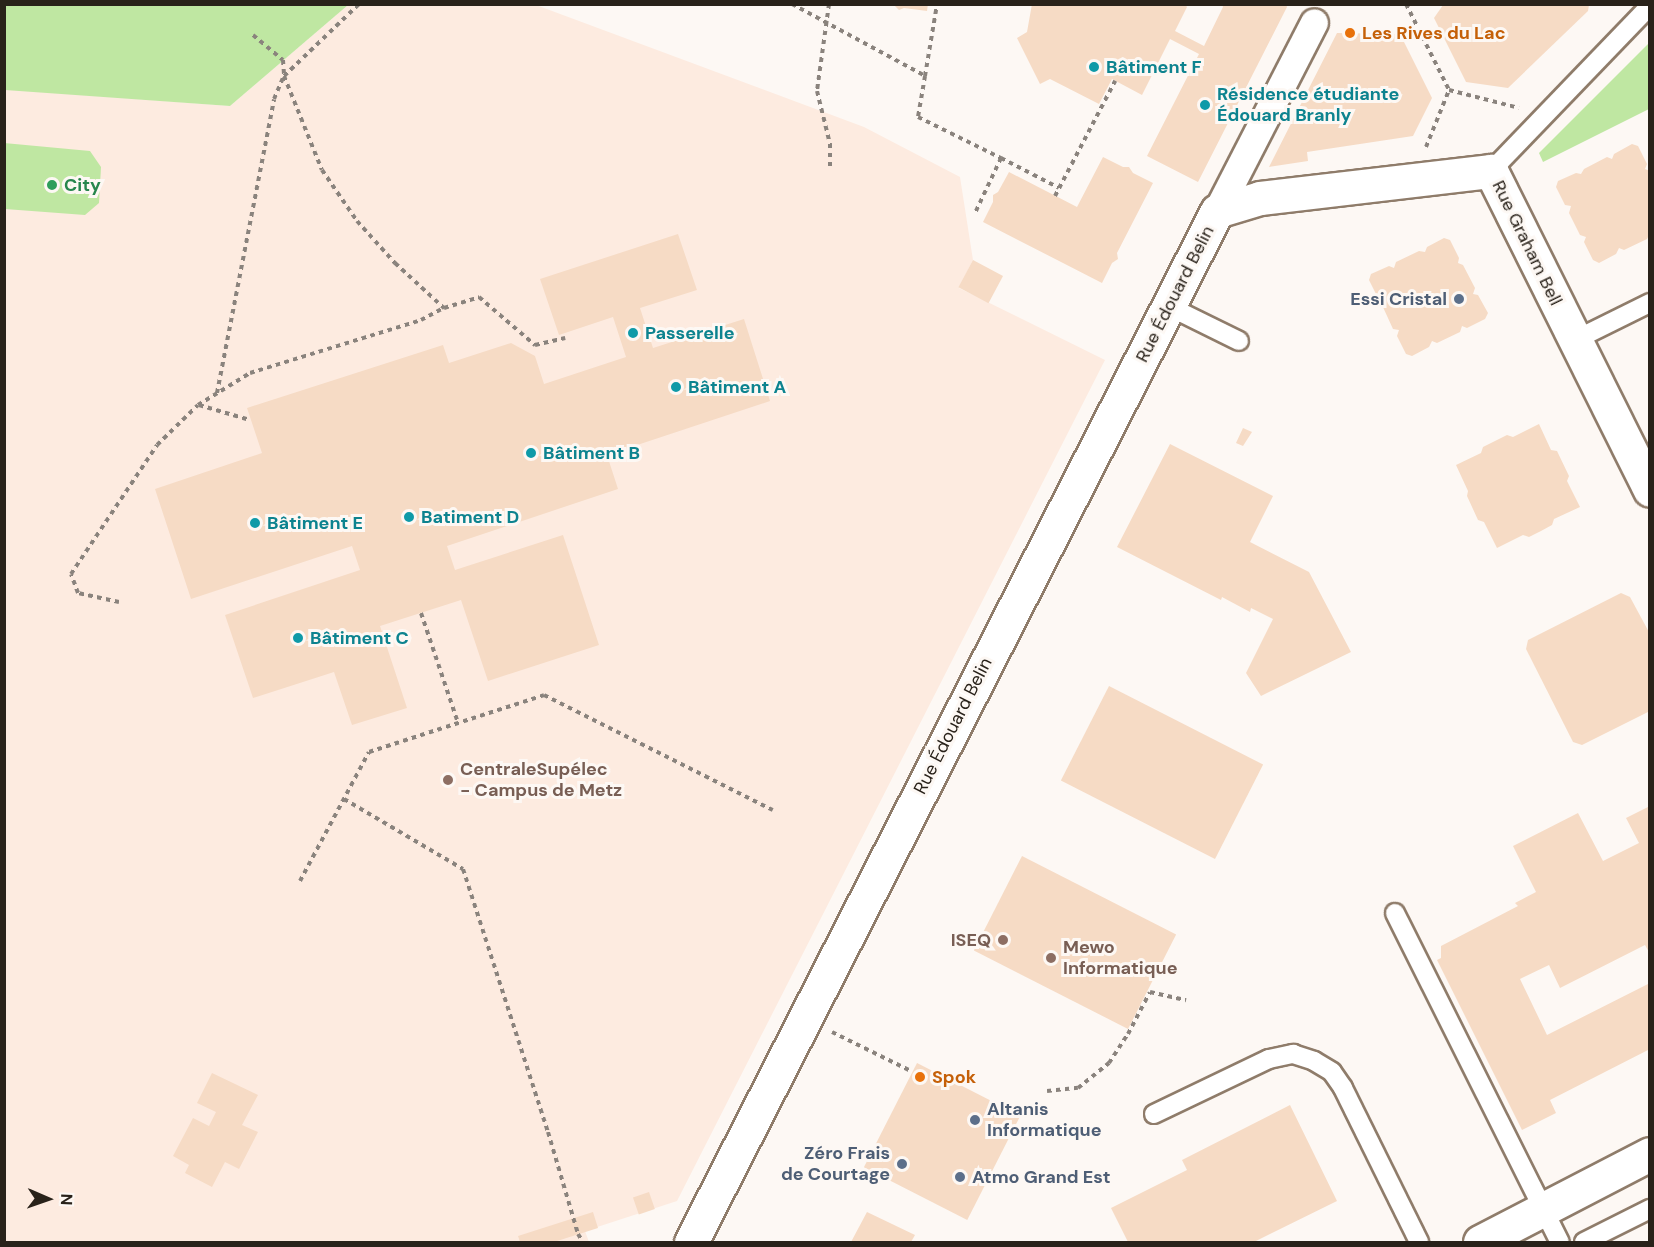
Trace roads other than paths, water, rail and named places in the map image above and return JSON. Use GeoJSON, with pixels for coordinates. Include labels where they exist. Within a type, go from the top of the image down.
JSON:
{"type":"FeatureCollection","features":[{"type":"Feature","properties":{"kind":"street","name":"Rue Édouard Belin"},"geometry":{"type":"LineString","coordinates":[[691,1242],[1314,22]]}},
{"type":"Feature","properties":{"kind":"street","name":"Rue Graham Bell"},"geometry":{"type":"LineString","coordinates":[[1260,198],[1491,171],[1650,490]]}},
{"type":"Feature","properties":{"kind":"street","name":"Rue Édouard Belin"},"geometry":{"type":"LineString","coordinates":[[1217,211],[1260,198]]}},
{"type":"Feature","properties":{"kind":"street"},"geometry":{"type":"LineString","coordinates":[[1480,1242],[1650,1154]]}},
{"type":"Feature","properties":{"kind":"lane"},"geometry":{"type":"LineString","coordinates":[[1491,171],[1650,6]]}},
{"type":"Feature","properties":{"kind":"lane"},"geometry":{"type":"LineString","coordinates":[[1575,340],[1650,303]]}},
{"type":"Feature","properties":{"kind":"lane"},"geometry":{"type":"LineString","coordinates":[[1168,306],[1239,341]]}},
{"type":"Feature","properties":{"kind":"lane"},"geometry":{"type":"LineString","coordinates":[[1395,913],[1560,1242]]}},
{"type":"Feature","properties":{"kind":"lane"},"geometry":{"type":"LineString","coordinates":[[1154,1114],[1269,1059],[1293,1054],[1314,1061],[1332,1072],[1343,1088],[1419,1242]]}},
{"type":"Feature","properties":{"kind":"lane"},"geometry":{"type":"LineString","coordinates":[[1584,1242],[1650,1209]]}},
{"type":"Feature","properties":{"kind":"place","name":"Les Rives du Lac"},"geometry":{"type":"Point","coordinates":[1350,33]}},
{"type":"Feature","properties":{"kind":"place","name":"Bâtiment F"},"geometry":{"type":"Point","coordinates":[1094,67]}},
{"type":"Feature","properties":{"kind":"place","name":"Résidence étudiante Édouard Branly"},"geometry":{"type":"Point","coordinates":[1205,105]}},
{"type":"Feature","properties":{"kind":"place","name":"City"},"geometry":{"type":"Point","coordinates":[52,185]}},
{"type":"Feature","properties":{"kind":"place","name":"Essi Cristal"},"geometry":{"type":"Point","coordinates":[1459,299]}},
{"type":"Feature","properties":{"kind":"place","name":"Passerelle"},"geometry":{"type":"Point","coordinates":[633,333]}},
{"type":"Feature","properties":{"kind":"place","name":"Bâtiment A"},"geometry":{"type":"Point","coordinates":[676,387]}},
{"type":"Feature","properties":{"kind":"place","name":"Bâtiment B"},"geometry":{"type":"Point","coordinates":[531,453]}},
{"type":"Feature","properties":{"kind":"place","name":"Batiment D"},"geometry":{"type":"Point","coordinates":[409,517]}},
{"type":"Feature","properties":{"kind":"place","name":"Bâtiment E"},"geometry":{"type":"Point","coordinates":[255,523]}},
{"type":"Feature","properties":{"kind":"place","name":"Bâtiment C"},"geometry":{"type":"Point","coordinates":[298,638]}},
{"type":"Feature","properties":{"kind":"place","name":"CentraleSupélec - Campus de Metz"},"geometry":{"type":"Point","coordinates":[448,780]}},
{"type":"Feature","properties":{"kind":"place","name":"ISEQ"},"geometry":{"type":"Point","coordinates":[1003,940]}},
{"type":"Feature","properties":{"kind":"place","name":"Mewo Informatique"},"geometry":{"type":"Point","coordinates":[1051,958]}},
{"type":"Feature","properties":{"kind":"place","name":"Spok"},"geometry":{"type":"Point","coordinates":[920,1077]}},
{"type":"Feature","properties":{"kind":"place","name":"Altanis Informatique"},"geometry":{"type":"Point","coordinates":[975,1120]}},
{"type":"Feature","properties":{"kind":"place","name":"Zéro Frais de Courtage"},"geometry":{"type":"Point","coordinates":[902,1164]}},
{"type":"Feature","properties":{"kind":"place","name":"Atmo Grand Est"},"geometry":{"type":"Point","coordinates":[960,1177]}}]}
